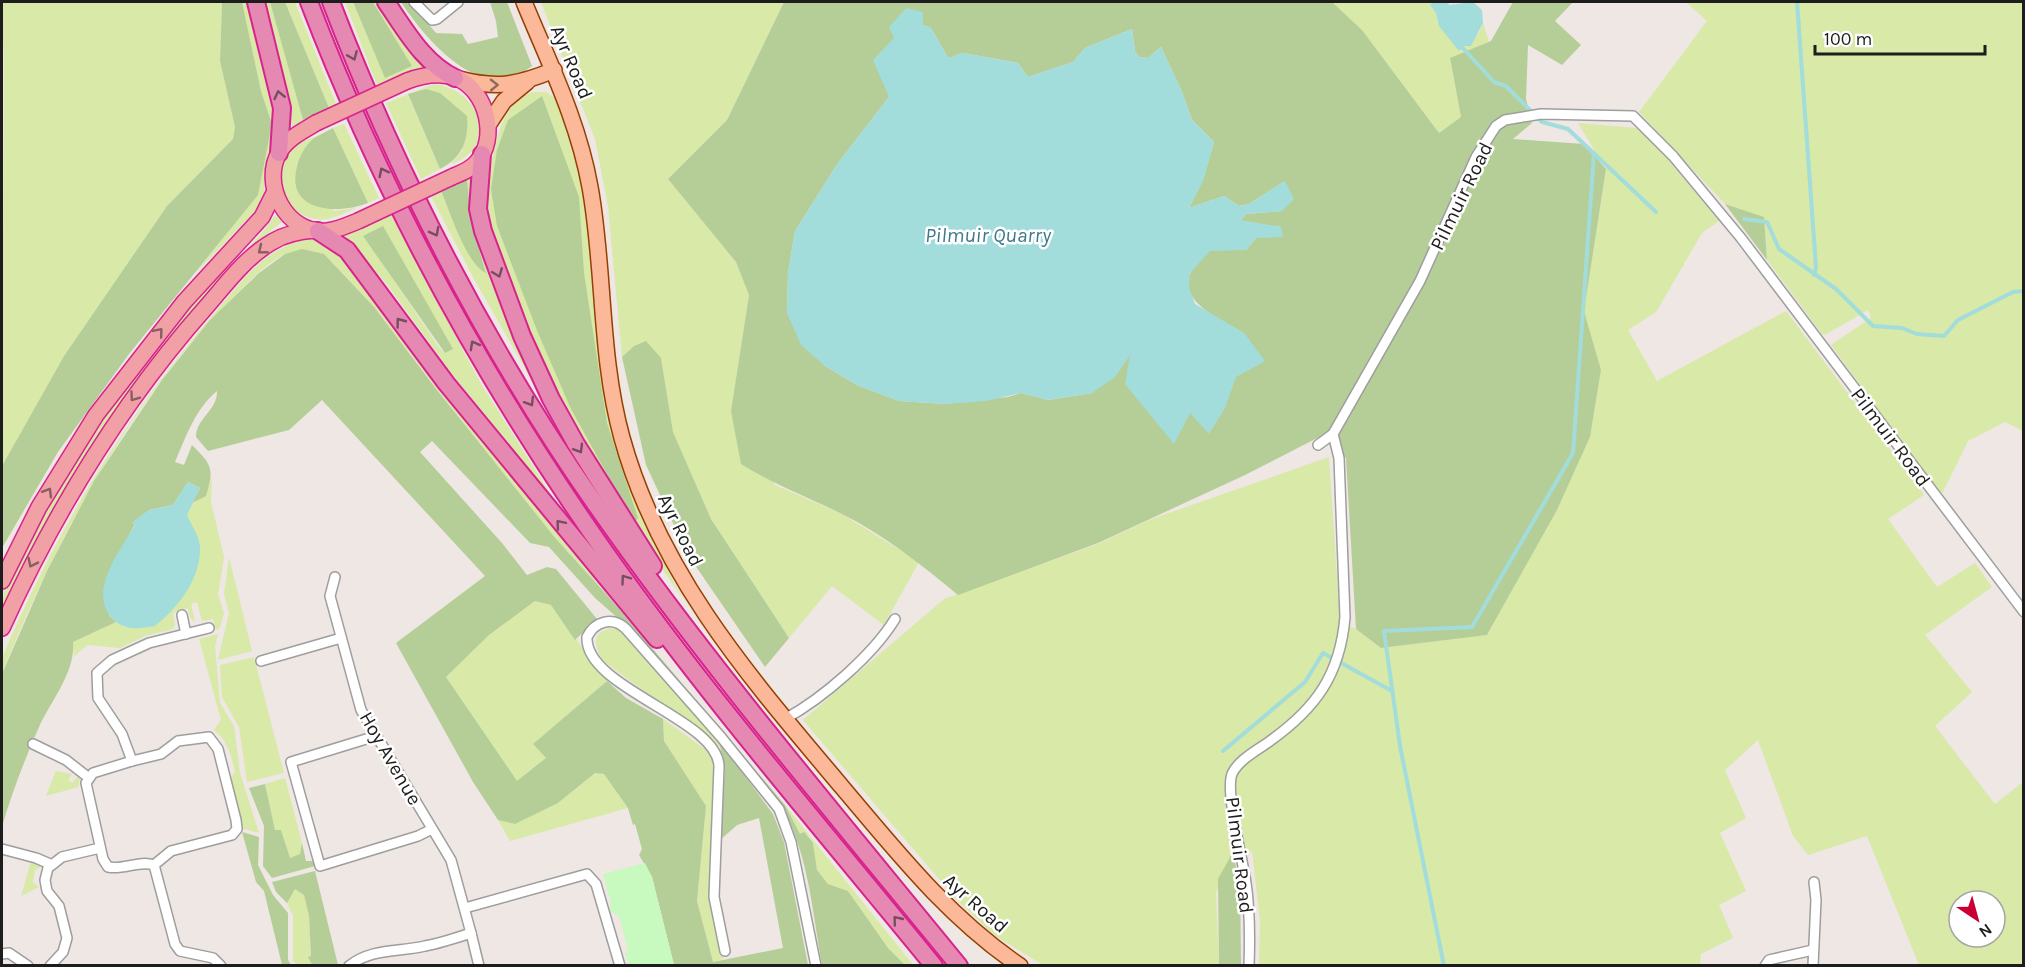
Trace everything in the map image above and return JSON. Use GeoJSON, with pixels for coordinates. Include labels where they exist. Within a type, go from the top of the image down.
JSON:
{"type":"FeatureCollection","features":[{"type":"Feature","properties":{"kind":"highway"},"geometry":{"type":"LineString","coordinates":[[256,2],[282,108],[279,153],[272,172],[274,192],[287,213],[347,250],[446,383],[539,498],[668,654],[777,774]]}},
{"type":"Feature","properties":{"kind":"highway"},"geometry":{"type":"LineString","coordinates":[[309,2],[360,128],[420,246],[498,388],[604,551],[704,684],[934,966]]}},
{"type":"Feature","properties":{"kind":"highway"},"geometry":{"type":"LineString","coordinates":[[331,2],[385,134],[432,227],[466,292],[555,444],[683,625],[961,966]]}},
{"type":"Feature","properties":{"kind":"highway"},"geometry":{"type":"LineString","coordinates":[[2,628],[36,555],[76,483],[116,421],[170,349],[233,277],[260,251],[281,237],[317,230],[337,229],[358,221],[467,170],[482,154],[487,143],[488,125],[480,102],[457,78],[443,72],[425,55],[386,2]]}},
{"type":"Feature","properties":{"kind":"highway"},"geometry":{"type":"LineString","coordinates":[[279,153],[289,140],[316,123],[406,81],[427,75],[457,78]]}},
{"type":"Feature","properties":{"kind":"highway"},"geometry":{"type":"LineString","coordinates":[[482,154],[479,186],[481,220],[522,336],[550,399],[576,444],[668,587],[714,649],[897,875],[961,966]]}},
{"type":"Feature","properties":{"kind":"highway"},"geometry":{"type":"LineString","coordinates":[[2,580],[39,507],[96,415],[184,302],[262,217],[274,192]]}},
{"type":"Feature","properties":{"kind":"main road","name":"Ayr Road"},"geometry":{"type":"LineString","coordinates":[[524,2],[579,135],[593,209],[609,379],[621,437],[639,491],[668,555],[696,604],[722,641],[919,879],[970,928],[1020,966]]}},
{"type":"Feature","properties":{"kind":"main road"},"geometry":{"type":"LineString","coordinates":[[457,78],[496,86],[530,80],[554,70]]}},
{"type":"Feature","properties":{"kind":"main road"},"geometry":{"type":"LineString","coordinates":[[488,125],[504,101],[530,80]]}},
{"type":"Feature","properties":{"kind":"street"},"geometry":{"type":"LineString","coordinates":[[414,2],[432,20],[437,19],[458,2]]}},
{"type":"Feature","properties":{"kind":"street","name":"Pilmuir Road"},"geometry":{"type":"LineString","coordinates":[[1249,966],[1247,884],[1231,792],[1232,775],[1250,755],[1299,720],[1335,668],[1343,642],[1345,617],[1339,458],[1333,434],[1420,281],[1476,157],[1496,126],[1505,120],[1541,114],[1634,116],[1673,156],[1741,238],[2024,612]]}},
{"type":"Feature","properties":{"kind":"street"},"geometry":{"type":"LineString","coordinates":[[1318,444],[1333,434]]}},
{"type":"Feature","properties":{"kind":"street","name":"Hoy Avenue"},"geometry":{"type":"LineString","coordinates":[[335,577],[330,596],[361,710],[386,748],[451,860],[479,966]]}},
{"type":"Feature","properties":{"kind":"street"},"geometry":{"type":"LineString","coordinates":[[182,615],[186,634]]}},
{"type":"Feature","properties":{"kind":"street"},"geometry":{"type":"LineString","coordinates":[[785,719],[865,657],[881,642],[895,619]]}},
{"type":"Feature","properties":{"kind":"street"},"geometry":{"type":"LineString","coordinates":[[725,951],[714,897],[719,767],[717,752],[692,729],[622,685],[600,663],[589,648],[587,636],[594,628],[605,622],[616,621],[626,629],[721,737],[779,809],[791,842],[816,966]]}},
{"type":"Feature","properties":{"kind":"street"},"geometry":{"type":"LineString","coordinates":[[132,761],[122,734],[98,698],[97,673],[112,660],[149,643],[209,628]]}},
{"type":"Feature","properties":{"kind":"street"},"geometry":{"type":"LineString","coordinates":[[261,661],[341,638]]}},
{"type":"Feature","properties":{"kind":"street"},"geometry":{"type":"LineString","coordinates":[[376,736],[291,762],[320,866],[418,836],[432,829]]}},
{"type":"Feature","properties":{"kind":"street"},"geometry":{"type":"LineString","coordinates":[[209,737],[218,749],[237,829],[232,836],[171,851],[154,865],[144,863],[118,868],[108,867],[100,848],[87,791],[89,778],[93,773],[161,754],[178,741],[209,737]]}},
{"type":"Feature","properties":{"kind":"street"},"geometry":{"type":"LineString","coordinates":[[33,744],[66,760],[89,778]]}},
{"type":"Feature","properties":{"kind":"street"},"geometry":{"type":"LineString","coordinates":[[50,966],[67,944],[59,906],[47,891],[45,880],[50,864],[62,857],[100,848]]}},
{"type":"Feature","properties":{"kind":"street"},"geometry":{"type":"LineString","coordinates":[[2,849],[50,864]]}},
{"type":"Feature","properties":{"kind":"street"},"geometry":{"type":"LineString","coordinates":[[154,865],[175,944],[180,951],[213,958],[221,966]]}},
{"type":"Feature","properties":{"kind":"street"},"geometry":{"type":"LineString","coordinates":[[465,908],[587,874],[596,884],[620,966]]}},
{"type":"Feature","properties":{"kind":"street"},"geometry":{"type":"LineString","coordinates":[[1813,966],[1816,900],[1814,882]]}},
{"type":"Feature","properties":{"kind":"street"},"geometry":{"type":"LineString","coordinates":[[350,966],[358,959],[391,950],[423,947],[471,933]]}},
{"type":"Feature","properties":{"kind":"street"},"geometry":{"type":"LineString","coordinates":[[1765,966],[1769,960],[1813,950]]}},
{"type":"Feature","properties":{"kind":"street"},"geometry":{"type":"LineString","coordinates":[[2,954],[9,953],[28,966]]}},
{"type":"Feature","properties":{"kind":"street"},"geometry":{"type":"LineString","coordinates":[[201,966],[205,956]]}},
{"type":"Feature","properties":{"kind":"green space"},"geometry":{"type":"Polygon","coordinates":[[[2,2],[222,2],[220,61],[235,127],[233,139],[167,206],[64,356],[2,466],[4,65],[2,2]]]}},
{"type":"Feature","properties":{"kind":"green space"},"geometry":{"type":"Polygon","coordinates":[[[222,2],[242,2],[261,91],[272,124],[258,195],[129,354],[58,452],[2,548],[2,466],[64,356],[167,206],[233,139],[235,127],[220,61],[222,2]]]}},
{"type":"Feature","properties":{"kind":"green space"},"geometry":{"type":"Polygon","coordinates":[[[242,2],[249,2],[280,121],[265,166],[264,195],[257,209],[193,276],[258,194],[272,124],[261,91],[242,2]]]}},
{"type":"Feature","properties":{"kind":"green space"},"geometry":{"type":"Polygon","coordinates":[[[264,2],[270,2],[303,120],[292,129],[291,111],[264,2]]]}},
{"type":"Feature","properties":{"kind":"green space"},"geometry":{"type":"Polygon","coordinates":[[[270,2],[285,2],[329,108],[303,120],[270,2]]]}},
{"type":"Feature","properties":{"kind":"green space"},"geometry":{"type":"Polygon","coordinates":[[[285,2],[295,2],[336,104],[329,108],[285,2]]]}},
{"type":"Feature","properties":{"kind":"green space"},"geometry":{"type":"Polygon","coordinates":[[[345,2],[353,2],[385,77],[412,66],[373,2],[378,2],[386,17],[427,66],[377,85],[345,2]]]}},
{"type":"Feature","properties":{"kind":"green space"},"geometry":{"type":"Polygon","coordinates":[[[353,2],[373,2],[412,66],[385,78],[353,2]]]}},
{"type":"Feature","properties":{"kind":"green space"},"geometry":{"type":"Polygon","coordinates":[[[401,2],[410,2],[436,33],[462,34],[468,44],[498,37],[490,2],[507,2],[532,66],[512,79],[495,80],[479,76],[463,68],[433,43],[401,2]]]}},
{"type":"Feature","properties":{"kind":"green space"},"geometry":{"type":"Polygon","coordinates":[[[541,2],[784,2],[727,120],[668,179],[736,262],[749,295],[731,411],[775,485],[842,514],[919,562],[884,625],[832,586],[789,638],[711,519],[673,432],[661,358],[634,346],[622,357],[608,206],[595,139],[541,2]]]}},
{"type":"Feature","properties":{"kind":"green space"},"geometry":{"type":"Polygon","coordinates":[[[784,2],[1332,2],[1362,30],[1439,133],[1461,117],[1450,58],[1491,41],[1513,2],[1573,2],[1555,21],[1581,45],[1562,65],[1528,45],[1526,99],[1532,123],[1513,139],[1584,144],[1606,169],[1584,311],[1601,370],[1590,437],[1557,510],[1487,635],[1381,648],[1356,629],[1346,458],[1323,435],[1245,475],[1098,543],[958,595],[872,530],[741,464],[731,411],[749,295],[736,262],[668,179],[727,120],[784,2]],[[923,25],[895,37],[889,97],[838,163],[795,231],[788,273],[787,313],[825,366],[857,385],[899,401],[945,404],[1008,397],[1021,393],[1048,400],[1092,393],[1131,354],[1174,443],[1190,412],[1209,433],[1232,385],[1244,333],[1214,316],[1196,301],[1190,292],[1188,283],[1191,272],[1210,250],[1246,250],[1256,238],[1281,227],[1240,221],[1246,214],[1282,211],[1285,181],[1249,204],[1239,206],[1224,196],[1189,208],[1203,180],[1214,142],[1192,120],[1161,47],[1148,58],[1139,57],[1135,51],[1132,29],[1085,48],[1073,62],[1028,77],[1018,63],[963,53],[948,58],[931,28],[923,25]]]}},
{"type":"Feature","properties":{"kind":"green space"},"geometry":{"type":"Polygon","coordinates":[[[1332,2],[1433,2],[1430,5],[1436,13],[1439,26],[1464,46],[1479,33],[1483,23],[1489,42],[1450,59],[1461,117],[1439,133],[1362,30],[1332,2]]]}},
{"type":"Feature","properties":{"kind":"green space"},"geometry":{"type":"Polygon","coordinates":[[[1686,2],[2023,2],[2023,431],[2005,422],[1968,441],[1943,492],[1939,493],[1831,345],[1871,318],[1868,310],[1825,335],[1822,334],[1767,260],[1764,217],[1725,204],[1639,112],[1707,21],[1686,2]]]}},
{"type":"Feature","properties":{"kind":"green space"},"geometry":{"type":"Polygon","coordinates":[[[434,84],[451,89],[464,97],[479,120],[480,133],[476,146],[466,156],[451,164],[463,150],[408,95],[440,169],[421,179],[386,103],[434,84]]]}},
{"type":"Feature","properties":{"kind":"green space"},"geometry":{"type":"Polygon","coordinates":[[[426,89],[440,93],[467,116],[467,133],[459,154],[448,165],[440,169],[408,94],[426,89]]]}},
{"type":"Feature","properties":{"kind":"green space"},"geometry":{"type":"Polygon","coordinates":[[[532,92],[546,92],[561,102],[588,204],[596,310],[648,528],[675,585],[689,606],[636,531],[588,452],[528,328],[493,234],[489,217],[488,186],[498,136],[510,110],[519,100],[532,92]]]}},
{"type":"Feature","properties":{"kind":"green space"},"geometry":{"type":"Polygon","coordinates":[[[542,96],[579,197],[584,273],[607,423],[638,518],[634,523],[571,409],[538,333],[497,226],[491,189],[497,150],[508,120],[542,96]]]}},
{"type":"Feature","properties":{"kind":"green space"},"geometry":{"type":"Polygon","coordinates":[[[1578,123],[1636,128],[1655,144],[1719,221],[1702,233],[1656,312],[1628,330],[1657,381],[1786,311],[1924,495],[1888,519],[1937,587],[1975,563],[1992,587],[1925,635],[1972,692],[1935,726],[1995,804],[2023,782],[2023,965],[1919,965],[1867,836],[1808,855],[1793,836],[1758,740],[1725,770],[1746,818],[1720,833],[1746,891],[1719,905],[1733,938],[1701,954],[1700,965],[1259,965],[1260,921],[1252,851],[1232,854],[1216,893],[1219,965],[1043,965],[994,935],[957,900],[803,720],[944,599],[1098,544],[1149,520],[1329,457],[1340,622],[1356,629],[1381,648],[1487,635],[1557,510],[1590,437],[1601,370],[1584,311],[1606,169],[1578,123]]]}},
{"type":"Feature","properties":{"kind":"green space"},"geometry":{"type":"Polygon","coordinates":[[[344,124],[379,198],[368,203],[333,128],[344,124]]]}},
{"type":"Feature","properties":{"kind":"green space"},"geometry":{"type":"Polygon","coordinates":[[[333,128],[368,203],[343,209],[329,209],[306,201],[299,193],[295,182],[299,159],[313,139],[333,128]]]}},
{"type":"Feature","properties":{"kind":"green space"},"geometry":{"type":"Polygon","coordinates":[[[325,133],[312,140],[333,211],[356,208],[334,217],[317,219],[301,214],[286,199],[280,179],[281,168],[294,147],[325,133]]]}},
{"type":"Feature","properties":{"kind":"green space"},"geometry":{"type":"Polygon","coordinates":[[[474,176],[472,204],[558,426],[474,279],[431,196],[441,190],[461,240],[486,272],[472,225],[467,180],[474,176]]]}},
{"type":"Feature","properties":{"kind":"green space"},"geometry":{"type":"Polygon","coordinates":[[[467,180],[472,225],[486,273],[479,268],[465,248],[441,191],[467,180]]]}},
{"type":"Feature","properties":{"kind":"green space"},"geometry":{"type":"Polygon","coordinates":[[[1725,204],[1764,217],[1767,260],[1725,204]]]}},
{"type":"Feature","properties":{"kind":"green space"},"geometry":{"type":"Polygon","coordinates":[[[390,213],[480,382],[569,523],[541,492],[538,480],[448,369],[389,287],[344,235],[390,213]],[[364,235],[438,346],[445,353],[453,349],[364,235]]]}},
{"type":"Feature","properties":{"kind":"green space"},"geometry":{"type":"Polygon","coordinates":[[[275,215],[282,222],[233,266],[146,367],[118,405],[67,485],[2,610],[5,590],[13,570],[70,471],[108,412],[194,302],[247,249],[275,215]]]}},
{"type":"Feature","properties":{"kind":"green space"},"geometry":{"type":"Polygon","coordinates":[[[383,226],[453,349],[445,353],[363,236],[383,226]]]}},
{"type":"Feature","properties":{"kind":"green space"},"geometry":{"type":"Polygon","coordinates":[[[311,239],[324,241],[343,256],[479,437],[608,596],[556,539],[501,472],[374,307],[324,254],[292,253],[283,255],[264,268],[198,335],[130,424],[72,523],[46,574],[2,674],[2,658],[45,566],[94,478],[121,436],[150,394],[244,278],[281,249],[311,239]]]}},
{"type":"Feature","properties":{"kind":"green space"},"geometry":{"type":"Polygon","coordinates":[[[302,249],[324,254],[374,307],[556,539],[608,596],[785,805],[800,834],[804,832],[813,843],[817,870],[828,884],[848,891],[888,948],[905,965],[822,965],[802,857],[787,816],[776,797],[627,626],[595,598],[549,547],[530,543],[432,441],[420,452],[502,543],[527,575],[547,567],[556,569],[597,619],[575,640],[551,605],[535,601],[489,635],[446,677],[517,781],[546,758],[533,744],[607,681],[626,698],[663,719],[664,741],[706,806],[697,901],[713,962],[783,948],[759,818],[737,825],[719,841],[725,770],[719,741],[773,814],[784,842],[808,965],[674,965],[652,877],[639,855],[642,849],[635,824],[633,825],[628,808],[604,774],[595,773],[558,803],[515,824],[498,820],[473,782],[396,643],[485,576],[322,400],[289,430],[208,451],[196,437],[197,430],[214,404],[217,391],[203,406],[175,462],[184,465],[192,445],[198,451],[210,467],[211,473],[206,496],[192,503],[200,488],[188,482],[173,505],[149,510],[133,523],[135,524],[110,570],[109,615],[116,622],[73,642],[71,664],[67,675],[34,739],[14,788],[2,827],[2,674],[47,571],[94,481],[162,380],[210,320],[259,273],[285,254],[302,249]]]}},
{"type":"Feature","properties":{"kind":"green space"},"geometry":{"type":"Polygon","coordinates":[[[646,341],[661,358],[673,432],[711,519],[789,638],[765,667],[688,555],[646,465],[622,357],[634,346],[646,341]]]}},
{"type":"Feature","properties":{"kind":"green space"},"geometry":{"type":"Polygon","coordinates":[[[212,478],[211,502],[224,557],[218,595],[224,613],[220,628],[216,630],[213,619],[202,621],[197,602],[191,604],[195,622],[190,617],[188,608],[173,613],[175,625],[173,629],[145,636],[120,648],[88,645],[74,656],[73,642],[116,622],[125,627],[200,544],[187,515],[192,503],[206,495],[212,478]]]}},
{"type":"Feature","properties":{"kind":"green space"},"geometry":{"type":"Polygon","coordinates":[[[229,557],[252,651],[218,660],[229,613],[224,594],[229,557]]]}},
{"type":"Feature","properties":{"kind":"green space"},"geometry":{"type":"Polygon","coordinates":[[[535,601],[551,605],[607,681],[533,744],[546,758],[517,782],[446,677],[489,635],[535,601]]]}},
{"type":"Feature","properties":{"kind":"green space"},"geometry":{"type":"Polygon","coordinates":[[[612,628],[624,632],[719,741],[721,748],[602,660],[597,649],[597,636],[600,632],[612,628]]]}},
{"type":"Feature","properties":{"kind":"green space"},"geometry":{"type":"Polygon","coordinates":[[[218,634],[215,646],[220,703],[234,726],[240,773],[259,833],[241,828],[230,779],[235,772],[232,760],[226,744],[214,730],[221,720],[199,639],[218,634]]]}},
{"type":"Feature","properties":{"kind":"green space"},"geometry":{"type":"Polygon","coordinates":[[[254,657],[284,773],[247,782],[239,727],[222,697],[220,665],[254,657]]]}},
{"type":"Feature","properties":{"kind":"green space"},"geometry":{"type":"Polygon","coordinates":[[[663,719],[713,755],[715,762],[710,901],[723,959],[713,962],[697,901],[706,806],[664,741],[663,719]]]}},
{"type":"Feature","properties":{"kind":"green space"},"geometry":{"type":"Polygon","coordinates":[[[56,771],[72,774],[68,780],[72,783],[77,777],[80,778],[78,787],[46,796],[56,771]]]}},
{"type":"Feature","properties":{"kind":"green space"},"geometry":{"type":"Polygon","coordinates":[[[595,773],[604,774],[628,808],[510,841],[498,820],[515,824],[558,803],[595,773]]]}},
{"type":"Feature","properties":{"kind":"green space"},"geometry":{"type":"Polygon","coordinates":[[[285,778],[302,843],[300,855],[290,859],[281,830],[275,830],[265,784],[285,778]]]}},
{"type":"Feature","properties":{"kind":"green space"},"geometry":{"type":"Polygon","coordinates":[[[265,784],[275,830],[281,830],[290,858],[300,854],[302,843],[306,861],[314,861],[315,866],[272,878],[263,866],[264,826],[249,788],[265,784]]]}},
{"type":"Feature","properties":{"kind":"green space"},"geometry":{"type":"Polygon","coordinates":[[[785,805],[913,965],[905,965],[888,948],[848,891],[828,884],[817,870],[813,843],[800,834],[785,805]]]}},
{"type":"Feature","properties":{"kind":"green space"},"geometry":{"type":"Polygon","coordinates":[[[242,832],[259,837],[258,865],[273,895],[288,913],[288,960],[291,965],[282,965],[264,891],[256,882],[242,832]]]}},
{"type":"Feature","properties":{"kind":"green space"},"geometry":{"type":"Polygon","coordinates":[[[1232,854],[1240,878],[1241,965],[1219,965],[1218,879],[1232,854]]]}},
{"type":"Feature","properties":{"kind":"green space"},"geometry":{"type":"Polygon","coordinates":[[[31,861],[43,866],[35,870],[33,882],[39,887],[21,896],[31,861]]]}},
{"type":"Feature","properties":{"kind":"green space"},"geometry":{"type":"Polygon","coordinates":[[[645,863],[652,877],[674,965],[629,965],[625,953],[628,949],[619,916],[610,911],[611,903],[603,874],[645,863]]]}},
{"type":"Feature","properties":{"kind":"green space"},"geometry":{"type":"Polygon","coordinates":[[[315,871],[338,965],[312,965],[308,957],[311,956],[309,916],[304,895],[295,889],[287,903],[276,892],[272,882],[315,871]]]}},
{"type":"Feature","properties":{"kind":"green space"},"geometry":{"type":"Polygon","coordinates":[[[295,889],[304,895],[309,916],[311,957],[308,957],[312,965],[297,965],[293,960],[293,916],[287,903],[295,889]]]}},
{"type":"Feature","properties":{"kind":"water"},"geometry":{"type":"Polygon","coordinates":[[[1433,2],[1448,2],[1449,5],[1473,2],[1482,10],[1483,23],[1471,46],[1464,46],[1459,51],[1439,26],[1436,13],[1430,5],[1433,2]]]}},
{"type":"Feature","properties":{"kind":"water","name":"Pilmuir Quarry"},"geometry":{"type":"Polygon","coordinates":[[[906,8],[923,12],[923,25],[931,28],[948,58],[963,53],[1018,63],[1028,77],[1073,62],[1085,48],[1132,29],[1135,51],[1139,57],[1148,58],[1161,47],[1192,120],[1214,142],[1203,181],[1189,208],[1224,196],[1239,206],[1249,204],[1285,181],[1294,199],[1282,211],[1246,214],[1241,220],[1281,227],[1283,237],[1256,238],[1246,250],[1210,251],[1190,273],[1189,288],[1195,304],[1244,333],[1265,361],[1236,377],[1225,408],[1209,434],[1190,413],[1174,444],[1125,384],[1130,355],[1115,377],[1092,393],[1048,400],[1021,393],[986,401],[945,404],[899,401],[857,385],[825,366],[801,345],[787,313],[788,273],[795,231],[838,163],[889,97],[873,60],[894,38],[889,27],[906,8]]]}},
{"type":"Feature","properties":{"kind":"water"},"geometry":{"type":"Polygon","coordinates":[[[188,482],[200,488],[187,515],[197,534],[200,546],[193,581],[180,601],[155,626],[138,628],[122,625],[112,618],[105,608],[103,596],[105,583],[115,558],[135,525],[132,522],[149,510],[173,505],[188,482]]]}},
{"type":"Feature","properties":{"kind":"waterway"},"geometry":{"type":"LineString","coordinates":[[1797,2],[1816,267],[1814,275]]}},
{"type":"Feature","properties":{"kind":"waterway"},"geometry":{"type":"LineString","coordinates":[[1461,46],[1494,82],[1506,86],[1542,122],[1568,129],[1656,212]]}},
{"type":"Feature","properties":{"kind":"waterway"},"geometry":{"type":"LineString","coordinates":[[1444,966],[1400,746],[1384,631],[1472,627],[1573,453],[1594,153]]}},
{"type":"Feature","properties":{"kind":"waterway"},"geometry":{"type":"LineString","coordinates":[[1744,219],[1767,222],[1779,249],[1836,289],[1873,326],[1902,328],[1917,334],[1944,336],[1958,320],[2013,292],[2024,291]]}},
{"type":"Feature","properties":{"kind":"waterway"},"geometry":{"type":"LineString","coordinates":[[1223,751],[1305,682],[1323,653],[1392,691]]}}]}
